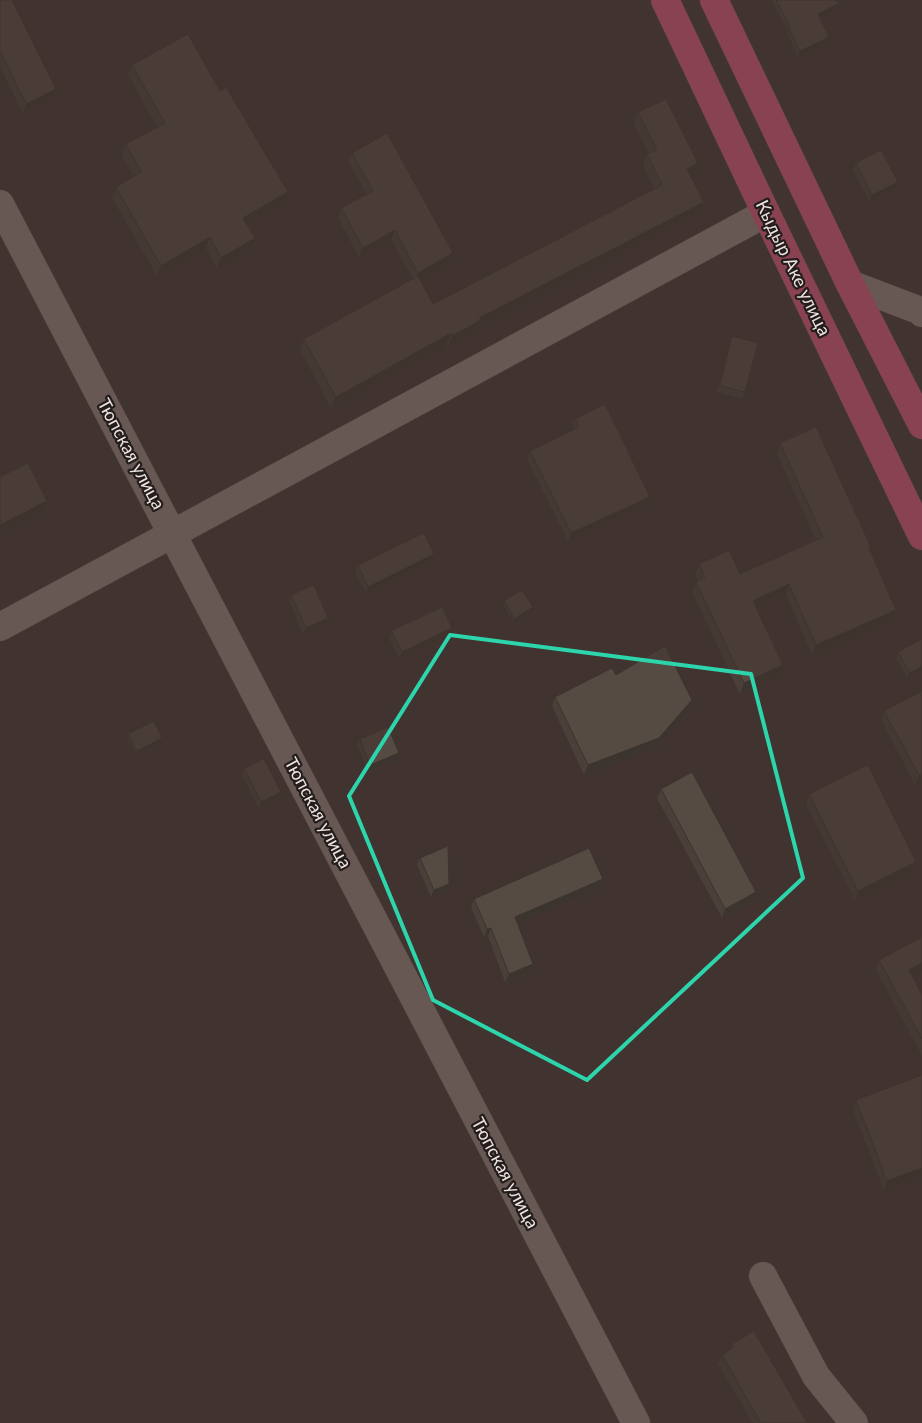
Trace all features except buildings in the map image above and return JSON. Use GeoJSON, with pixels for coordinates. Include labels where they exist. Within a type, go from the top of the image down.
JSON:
{"type":"FeatureCollection","features":[{"type":"Feature","properties":{"kind":"highway","name":"Кыдыр Аке улица"},"geometry":{"type":"LineString","coordinates":[[665,0],[922,536]]}},
{"type":"Feature","properties":{"kind":"highway"},"geometry":{"type":"LineString","coordinates":[[714,0],[850,284],[922,425]]}},
{"type":"Feature","properties":{"kind":"street","name":"Тюпская улица"},"geometry":{"type":"LineString","coordinates":[[0,204],[636,1423]]}},
{"type":"Feature","properties":{"kind":"street"},"geometry":{"type":"LineString","coordinates":[[0,627],[766,212]]}},
{"type":"Feature","properties":{"kind":"street"},"geometry":{"type":"LineString","coordinates":[[850,284],[922,313]]}},
{"type":"Feature","properties":{"kind":"street"},"geometry":{"type":"LineString","coordinates":[[762,1276],[816,1376],[854,1423]]}},
{"type":"Feature","properties":{"kind":"highlighted area"},"geometry":{"type":"Polygon","coordinates":[[[450,635],[751,674],[803,878],[587,1080],[433,1000],[349,796],[450,635]]]}}]}
